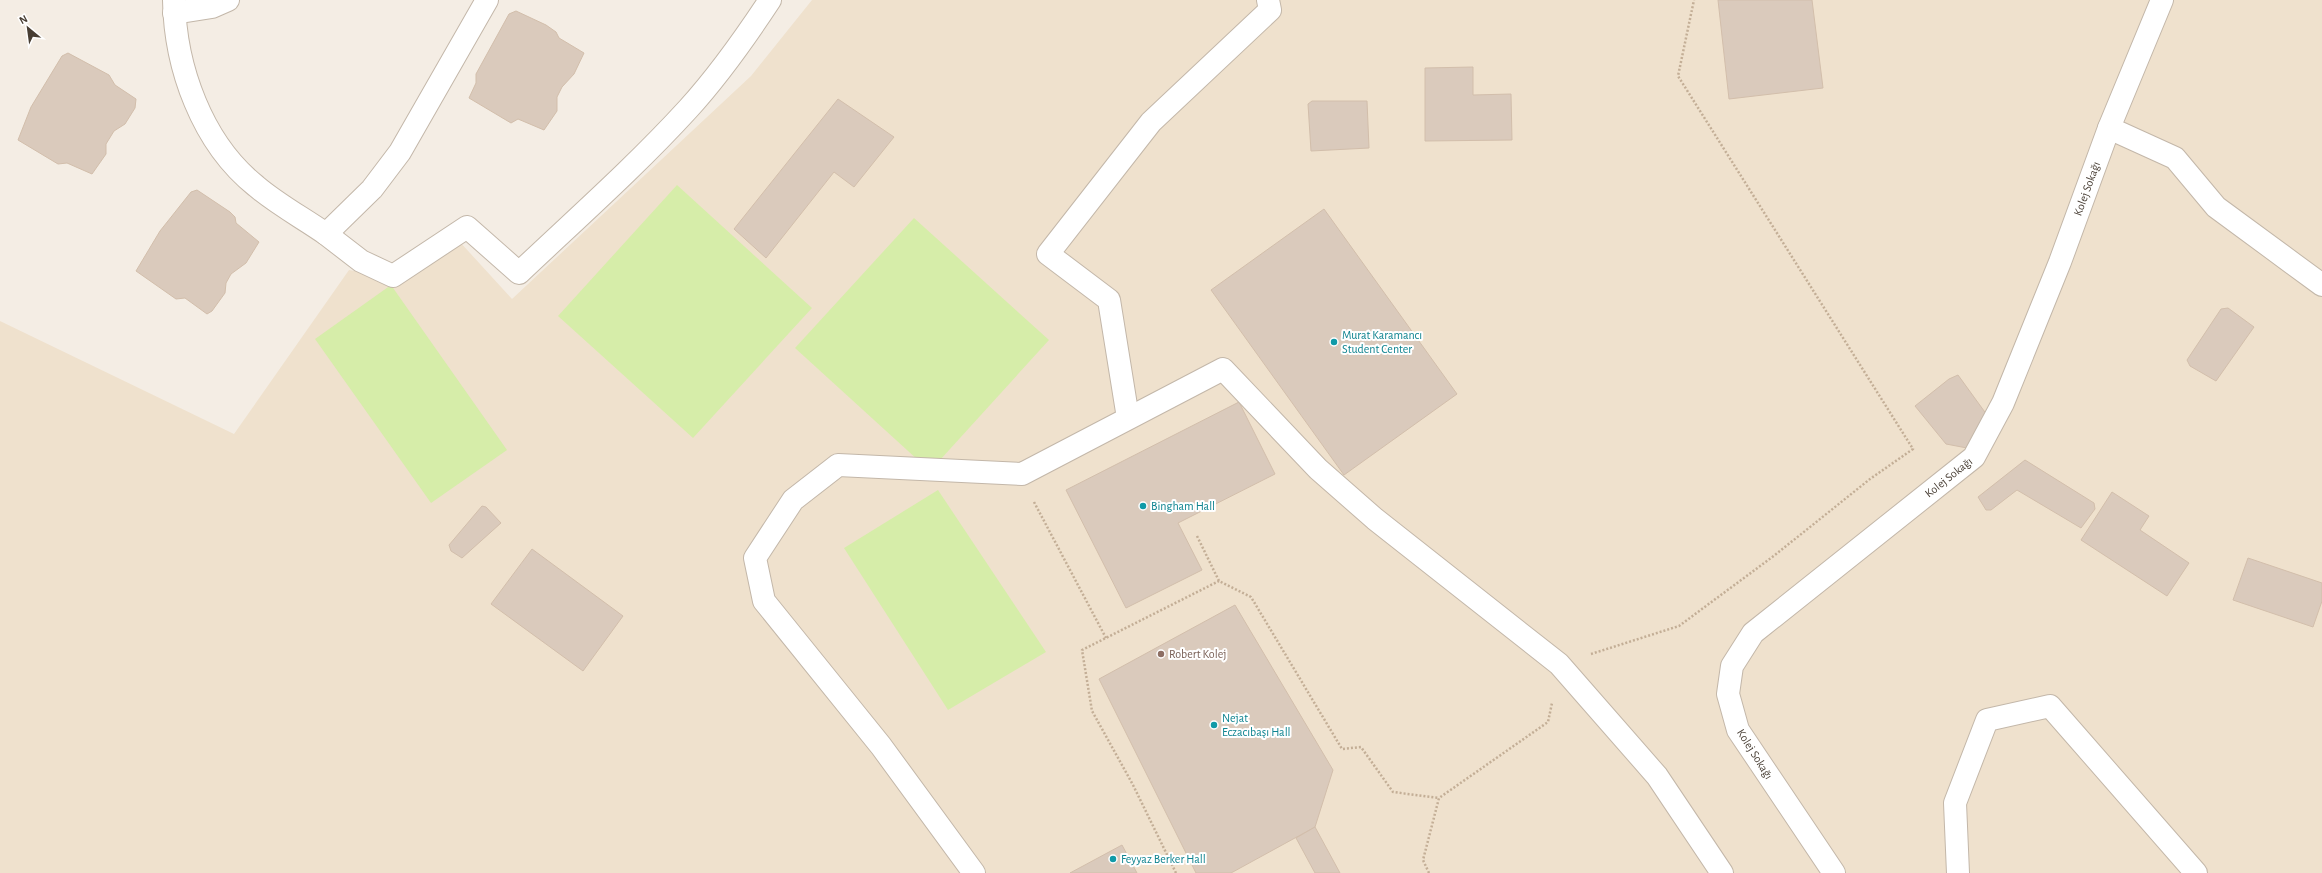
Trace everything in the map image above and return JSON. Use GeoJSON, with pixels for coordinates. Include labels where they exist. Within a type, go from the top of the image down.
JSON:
{"type":"FeatureCollection","features":[{"type":"Feature","properties":{"kind":"street"},"geometry":{"type":"LineString","coordinates":[[228,0],[212,7],[174,7],[182,67],[193,97],[208,128],[229,157],[255,186],[326,234],[361,261],[393,276],[467,227],[519,273],[640,158],[689,108],[736,50],[770,0]]}},
{"type":"Feature","properties":{"kind":"street"},"geometry":{"type":"LineString","coordinates":[[326,234],[372,189],[400,152],[487,0]]}},
{"type":"Feature","properties":{"kind":"street"},"geometry":{"type":"LineString","coordinates":[[1128,418],[1109,300],[1048,254],[1151,122],[1270,10],[1268,0]]}},
{"type":"Feature","properties":{"kind":"street","name":"Kolej Sokağı"},"geometry":{"type":"LineString","coordinates":[[1834,873],[1738,730],[1728,694],[1732,666],[1753,633],[1974,456],[2006,396],[2060,262],[2109,128],[2162,0]]}},
{"type":"Feature","properties":{"kind":"street"},"geometry":{"type":"LineString","coordinates":[[2109,128],[2175,158],[2216,207],[2322,285]]}},
{"type":"Feature","properties":{"kind":"street"},"geometry":{"type":"LineString","coordinates":[[974,873],[882,746],[764,601],[755,558],[792,500],[838,465],[1022,474],[1222,369],[1324,474],[1375,519],[1559,664],[1657,776],[1722,873]]}},
{"type":"Feature","properties":{"kind":"street"},"geometry":{"type":"LineString","coordinates":[[1958,873],[1954,803],[1987,720],[2050,706],[2196,873]]}},
{"type":"Feature","properties":{"kind":"path"},"geometry":{"type":"LineString","coordinates":[[1559,664],[1679,626],[1775,555],[1870,479],[1913,449],[1678,76],[1694,0]]}},
{"type":"Feature","properties":{"kind":"path"},"geometry":{"type":"LineString","coordinates":[[1032,499],[1106,638]]}},
{"type":"Feature","properties":{"kind":"path"},"geometry":{"type":"LineString","coordinates":[[1197,536],[1219,581],[1251,597],[1342,749],[1360,747],[1393,792],[1439,798]]}},
{"type":"Feature","properties":{"kind":"path"},"geometry":{"type":"LineString","coordinates":[[1176,873],[1132,785],[1092,711],[1082,650],[1219,581]]}},
{"type":"Feature","properties":{"kind":"path"},"geometry":{"type":"LineString","coordinates":[[1429,873],[1424,860],[1439,798],[1548,722]]}},
{"type":"Feature","properties":{"kind":"shaded area","name":"Robert Kolej"},"geometry":{"type":"Polygon","coordinates":[[[812,0],[2322,0],[2322,873],[0,873],[0,321],[234,434],[349,270],[404,279],[459,241],[512,299],[751,76],[812,0]]]}},
{"type":"Feature","properties":{"kind":"green space"},"geometry":{"type":"Polygon","coordinates":[[[677,185],[812,308],[693,438],[558,316],[677,185]]]}},
{"type":"Feature","properties":{"kind":"green space"},"geometry":{"type":"Polygon","coordinates":[[[914,218],[1049,340],[930,471],[795,348],[914,218]]]}},
{"type":"Feature","properties":{"kind":"green space"},"geometry":{"type":"Polygon","coordinates":[[[391,285],[507,450],[431,503],[315,339],[391,285]]]}},
{"type":"Feature","properties":{"kind":"green space"},"geometry":{"type":"Polygon","coordinates":[[[938,490],[1046,652],[948,710],[844,548],[938,490]]]}},
{"type":"Feature","properties":{"kind":"building"},"geometry":{"type":"Polygon","coordinates":[[[1718,0],[1812,0],[1823,88],[1729,99],[1718,0]]]}},
{"type":"Feature","properties":{"kind":"building"},"geometry":{"type":"Polygon","coordinates":[[[516,11],[546,25],[556,32],[559,38],[584,53],[574,74],[562,87],[557,97],[557,111],[544,130],[518,119],[511,123],[469,98],[476,83],[476,74],[509,14],[516,11]]]}},
{"type":"Feature","properties":{"kind":"building"},"geometry":{"type":"Polygon","coordinates":[[[68,53],[109,75],[115,85],[136,99],[135,108],[125,124],[114,131],[106,144],[106,154],[92,174],[67,163],[58,164],[18,140],[31,107],[62,56],[68,53]]]}},
{"type":"Feature","properties":{"kind":"building"},"geometry":{"type":"Polygon","coordinates":[[[1473,67],[1473,95],[1511,94],[1512,140],[1425,141],[1425,68],[1473,67]]]}},
{"type":"Feature","properties":{"kind":"building"},"geometry":{"type":"Polygon","coordinates":[[[838,99],[894,137],[854,187],[834,172],[766,258],[734,229],[838,99]]]}},
{"type":"Feature","properties":{"kind":"building"},"geometry":{"type":"Polygon","coordinates":[[[1312,101],[1367,101],[1369,148],[1311,151],[1308,104],[1312,101]]]}},
{"type":"Feature","properties":{"kind":"building"},"geometry":{"type":"Polygon","coordinates":[[[197,190],[230,212],[235,217],[236,223],[259,242],[246,263],[231,274],[226,283],[225,293],[212,311],[207,314],[185,298],[176,299],[136,271],[160,231],[191,192],[197,190]]]}},
{"type":"Feature","properties":{"kind":"building","name":"Murat Karamancı Student Center"},"geometry":{"type":"Polygon","coordinates":[[[1324,209],[1457,394],[1344,475],[1211,290],[1324,209]]]}},
{"type":"Feature","properties":{"kind":"building"},"geometry":{"type":"Polygon","coordinates":[[[2228,308],[2254,327],[2216,381],[2190,366],[2187,360],[2221,309],[2228,308]]]}},
{"type":"Feature","properties":{"kind":"building"},"geometry":{"type":"Polygon","coordinates":[[[1958,375],[1987,415],[1967,448],[1946,444],[1915,406],[1949,379],[1958,375]]]}},
{"type":"Feature","properties":{"kind":"building","name":"Bingham Hall"},"geometry":{"type":"Polygon","coordinates":[[[1239,402],[1275,474],[1178,523],[1202,570],[1126,608],[1066,490],[1239,402]]]}},
{"type":"Feature","properties":{"kind":"building"},"geometry":{"type":"Polygon","coordinates":[[[2025,460],[2094,503],[2095,509],[2081,528],[2017,490],[1991,510],[1986,510],[1978,497],[2025,460]]]}},
{"type":"Feature","properties":{"kind":"building"},"geometry":{"type":"Polygon","coordinates":[[[2112,492],[2149,516],[2140,530],[2189,563],[2167,596],[2081,540],[2112,492]]]}},
{"type":"Feature","properties":{"kind":"building"},"geometry":{"type":"Polygon","coordinates":[[[482,506],[486,507],[501,523],[462,558],[451,551],[449,545],[482,506]]]}},
{"type":"Feature","properties":{"kind":"building"},"geometry":{"type":"Polygon","coordinates":[[[532,549],[623,616],[583,671],[491,604],[532,549]]]}},
{"type":"Feature","properties":{"kind":"building"},"geometry":{"type":"Polygon","coordinates":[[[2248,558],[2322,583],[2322,601],[2313,627],[2233,600],[2248,558]]]}},
{"type":"Feature","properties":{"kind":"building","name":"Nejat Eczacıbaşı Hall"},"geometry":{"type":"Polygon","coordinates":[[[1235,605],[1333,770],[1315,827],[1231,873],[1196,873],[1099,679],[1235,605]]]}},
{"type":"Feature","properties":{"kind":"building"},"geometry":{"type":"Polygon","coordinates":[[[1315,827],[1340,873],[1315,873],[1296,838],[1315,827]]]}},
{"type":"Feature","properties":{"kind":"building","name":"Feyyaz Berker Hall"},"geometry":{"type":"Polygon","coordinates":[[[1122,845],[1137,873],[1070,873],[1122,845]]]}},
{"type":"Feature","properties":{"kind":"place","name":"Murat Karamancı Student Center"},"geometry":{"type":"Point","coordinates":[1334,342]}},
{"type":"Feature","properties":{"kind":"place","name":"Bingham Hall"},"geometry":{"type":"Point","coordinates":[1143,506]}},
{"type":"Feature","properties":{"kind":"place","name":"Robert Kolej"},"geometry":{"type":"Point","coordinates":[1161,654]}},
{"type":"Feature","properties":{"kind":"place","name":"Nejat Eczacıbaşı Hall"},"geometry":{"type":"Point","coordinates":[1214,725]}},
{"type":"Feature","properties":{"kind":"place","name":"Feyyaz Berker Hall"},"geometry":{"type":"Point","coordinates":[1113,859]}}]}
